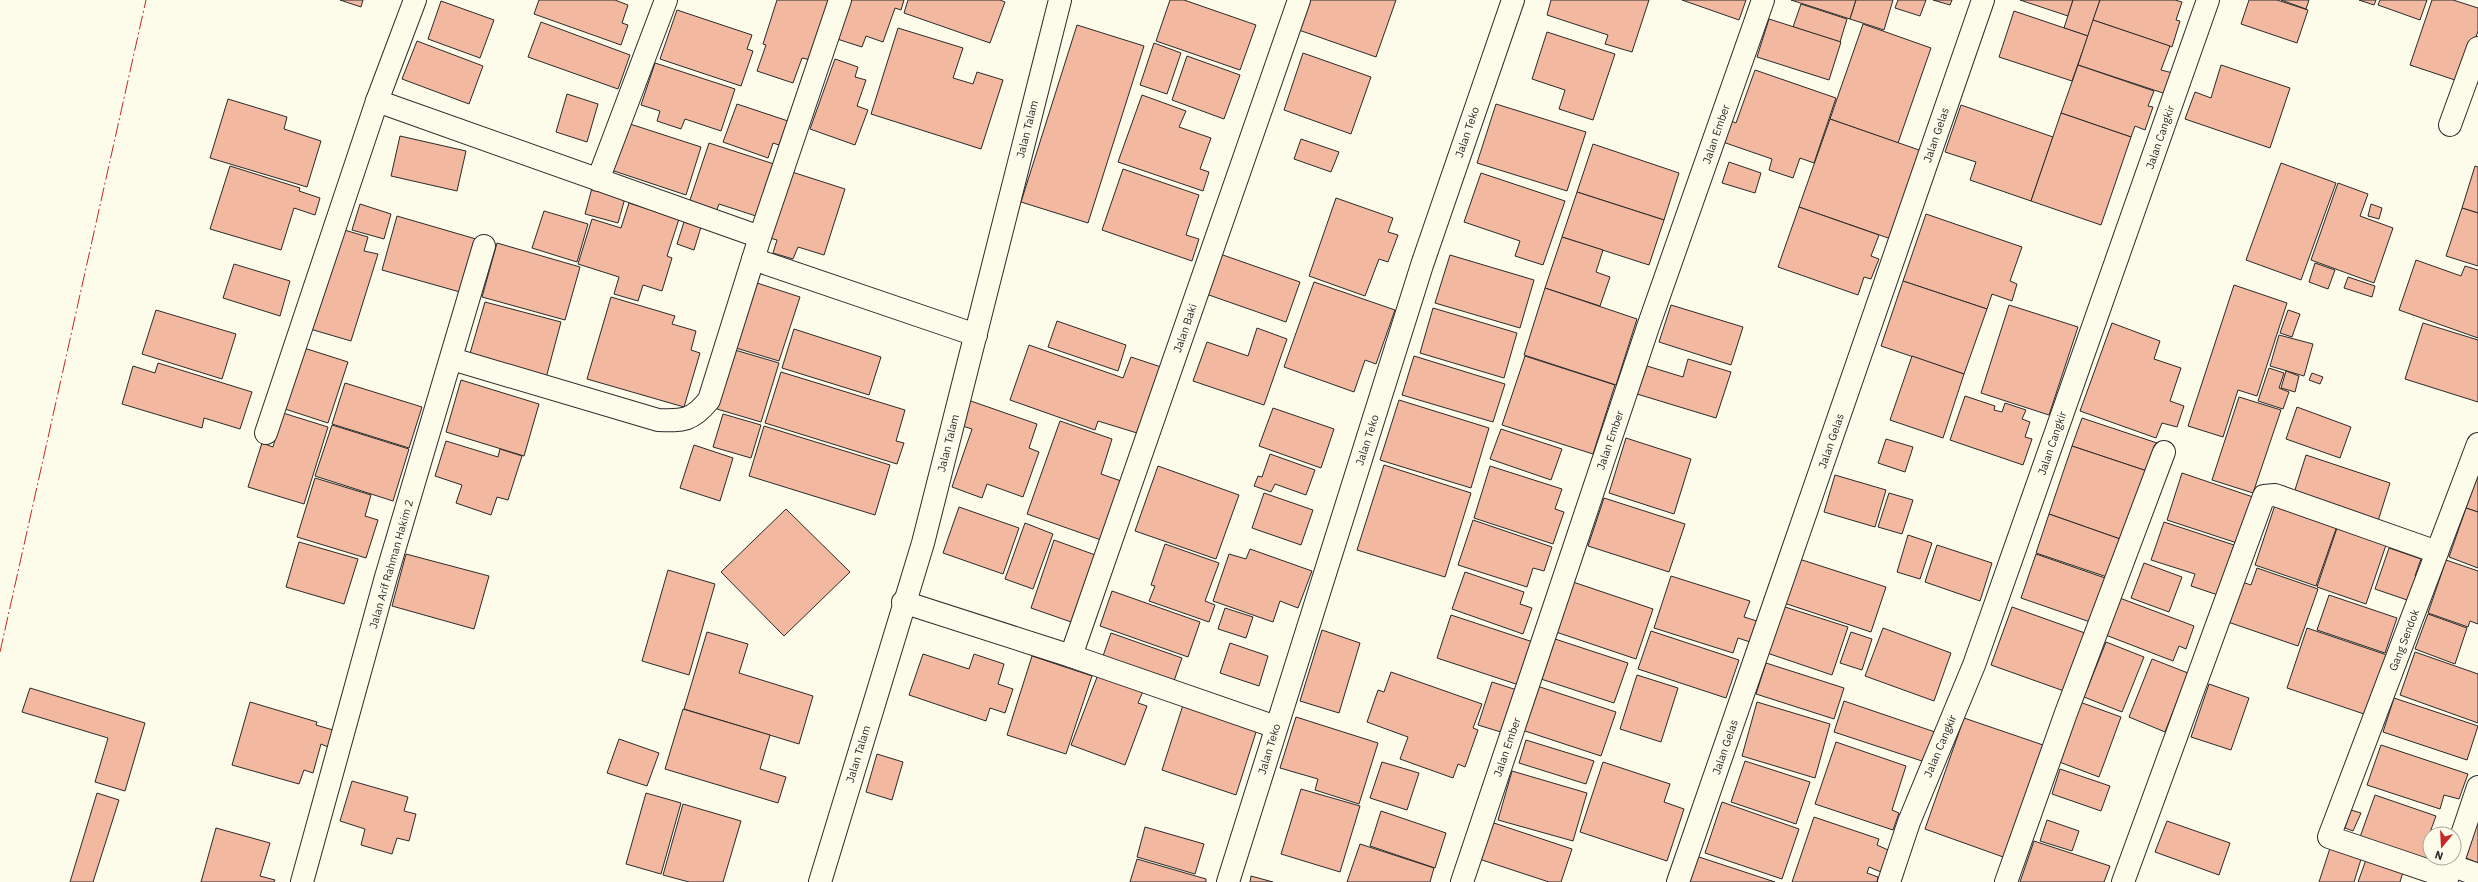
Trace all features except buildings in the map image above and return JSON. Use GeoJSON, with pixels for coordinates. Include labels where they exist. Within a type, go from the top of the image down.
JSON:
{"type":"FeatureCollection","features":[{"type":"Feature","properties":{"kind":"street"},"geometry":{"type":"LineString","coordinates":[[266,433],[377,101],[415,0]]}},
{"type":"Feature","properties":{"kind":"street"},"geometry":{"type":"LineString","coordinates":[[598,180],[666,0]]}},
{"type":"Feature","properties":{"kind":"street"},"geometry":{"type":"LineString","coordinates":[[452,359],[658,420],[683,421],[698,413],[709,400],[760,236],[840,0]]}},
{"type":"Feature","properties":{"kind":"street","name":"Jalan Talam"},"geometry":{"type":"LineString","coordinates":[[820,882],[903,602],[923,543],[1060,0]]}},
{"type":"Feature","properties":{"kind":"street","name":"Jalan Baki"},"geometry":{"type":"LineString","coordinates":[[1071,656],[1298,0]]}},
{"type":"Feature","properties":{"kind":"street","name":"Jalan Teko"},"geometry":{"type":"LineString","coordinates":[[1228,882],[1422,265],[1513,0]]}},
{"type":"Feature","properties":{"kind":"street","name":"Jalan Ember"},"geometry":{"type":"LineString","coordinates":[[1462,882],[1648,327],[1763,0]]}},
{"type":"Feature","properties":{"kind":"street","name":"Jalan Gelas"},"geometry":{"type":"LineString","coordinates":[[1678,882],[1983,0]]}},
{"type":"Feature","properties":{"kind":"street","name":"Jalan Cangkir"},"geometry":{"type":"LineString","coordinates":[[1889,882],[1909,822],[1974,665],[2208,0]]}},
{"type":"Feature","properties":{"kind":"street"},"geometry":{"type":"LineString","coordinates":[[2450,125],[2478,48]]}},
{"type":"Feature","properties":{"kind":"street"},"geometry":{"type":"LineString","coordinates":[[377,101],[760,236]]}},
{"type":"Feature","properties":{"kind":"street","name":"Jalan Arif Rahman Hakim 2"},"geometry":{"type":"LineString","coordinates":[[302,882],[386,577],[452,359],[484,246]]}},
{"type":"Feature","properties":{"kind":"street"},"geometry":{"type":"LineString","coordinates":[[753,259],[976,335]]}},
{"type":"Feature","properties":{"kind":"street","name":"Gang Sendok"},"geometry":{"type":"LineString","coordinates":[[2449,875],[2329,837],[2478,444]]}},
{"type":"Feature","properties":{"kind":"street"},"geometry":{"type":"LineString","coordinates":[[2006,882],[2066,713],[2164,452]]}},
{"type":"Feature","properties":{"kind":"street"},"geometry":{"type":"LineString","coordinates":[[2123,882],[2264,496],[2275,495],[2437,552]]}},
{"type":"Feature","properties":{"kind":"street"},"geometry":{"type":"LineString","coordinates":[[903,602],[1071,656],[1276,727]]}},
{"type":"Feature","properties":{"kind":"street"},"geometry":{"type":"LineString","coordinates":[[2478,787],[2449,875],[2478,875]]}},
{"type":"Feature","properties":{"kind":"power"},"geometry":{"type":"LineString","coordinates":[[0,652],[146,0]]}}]}
